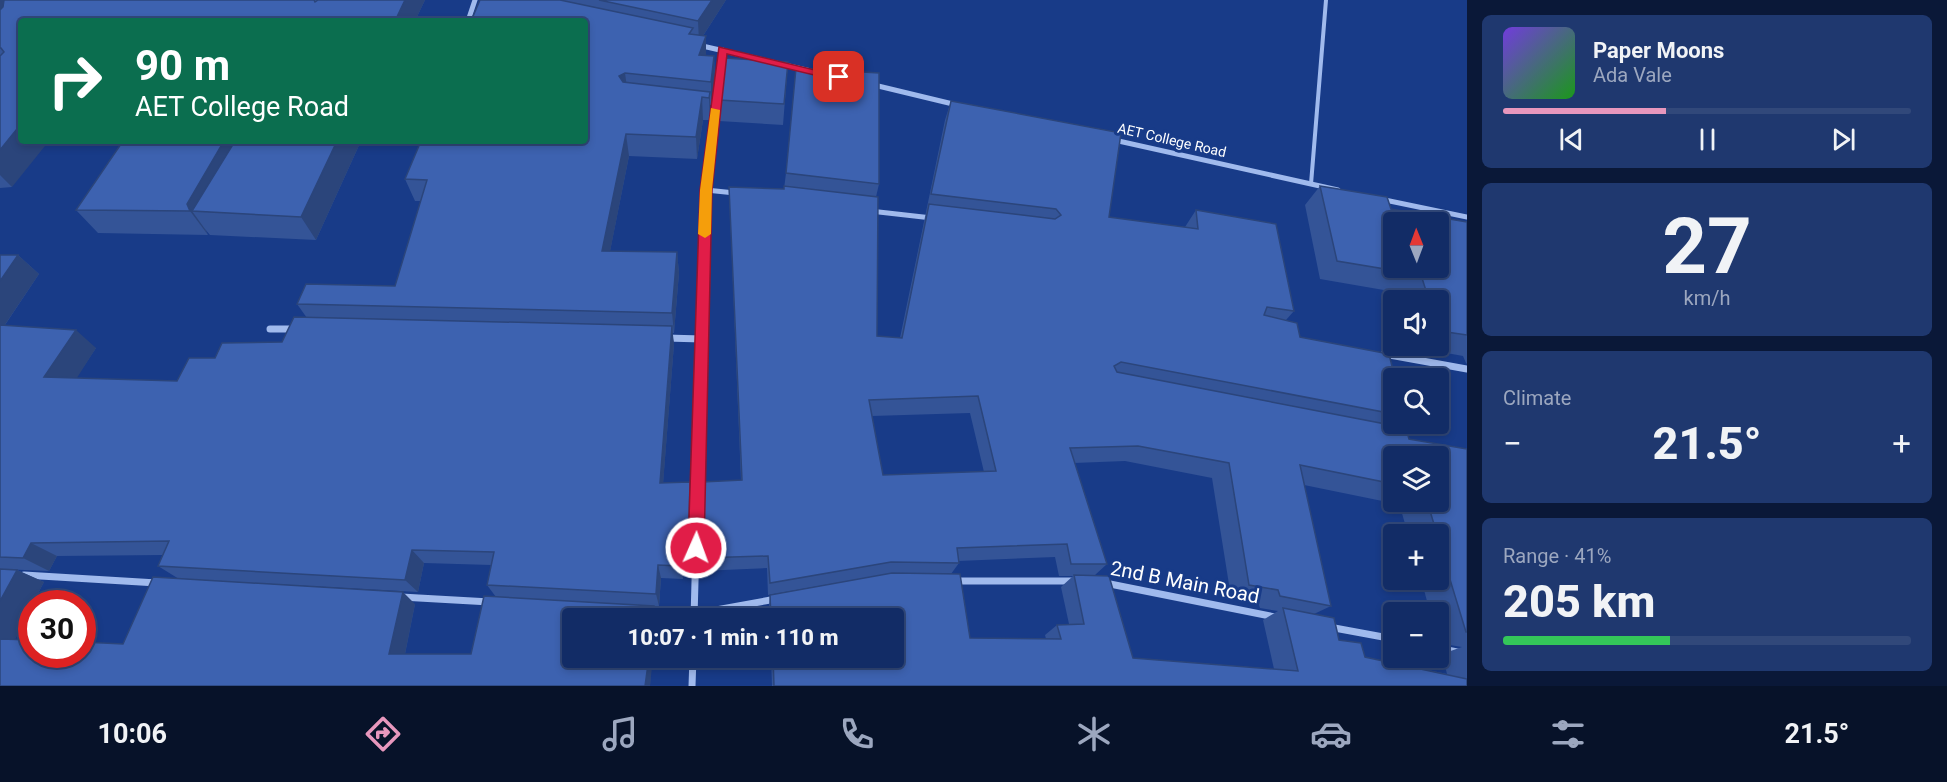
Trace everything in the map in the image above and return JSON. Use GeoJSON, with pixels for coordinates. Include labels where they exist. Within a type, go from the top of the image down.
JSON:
{"type":"FeatureCollection","features":[{"type":"Feature","properties":{"kind":"street"},"geometry":{"type":"LineString","coordinates":[[469,18],[475,0]]}},
{"type":"Feature","properties":{"kind":"street"},"geometry":{"type":"LineString","coordinates":[[689,43],[816,72]]}},
{"type":"Feature","properties":{"kind":"street"},"geometry":{"type":"LineString","coordinates":[[694,608],[706,190],[711,110],[723,50]]}},
{"type":"Feature","properties":{"kind":"street"},"geometry":{"type":"LineString","coordinates":[[862,83],[966,107]]}},
{"type":"Feature","properties":{"kind":"street","name":"AET College Road"},"geometry":{"type":"LineString","coordinates":[[1104,138],[1345,191]]}},
{"type":"Feature","properties":{"kind":"street"},"geometry":{"type":"LineString","coordinates":[[706,190],[741,194]]}},
{"type":"Feature","properties":{"kind":"street"},"geometry":{"type":"LineString","coordinates":[[1378,198],[1467,217]]}},
{"type":"Feature","properties":{"kind":"street"},"geometry":{"type":"LineString","coordinates":[[859,209],[941,219]]}},
{"type":"Feature","properties":{"kind":"street"},"geometry":{"type":"LineString","coordinates":[[270,328],[306,329]]}},
{"type":"Feature","properties":{"kind":"street"},"geometry":{"type":"LineString","coordinates":[[654,338],[702,339]]}},
{"type":"Feature","properties":{"kind":"street"},"geometry":{"type":"LineString","coordinates":[[1377,352],[1467,369]]}},
{"type":"Feature","properties":{"kind":"street"},"geometry":{"type":"LineString","coordinates":[[12,574],[168,583]]}},
{"type":"Feature","properties":{"kind":"street","name":"2nd B Main Road"},"geometry":{"type":"LineString","coordinates":[[945,581],[1085,582]]}},
{"type":"Feature","properties":{"kind":"street","name":"2nd B Main Road"},"geometry":{"type":"LineString","coordinates":[[1096,582],[1280,618]]}},
{"type":"Feature","properties":{"kind":"street"},"geometry":{"type":"LineString","coordinates":[[395,596],[502,603]]}},
{"type":"Feature","properties":{"kind":"street"},"geometry":{"type":"LineString","coordinates":[[734,608],[784,598]]}},
{"type":"Feature","properties":{"kind":"street"},"geometry":{"type":"LineString","coordinates":[[1325,627],[1383,637]]}},
{"type":"Feature","properties":{"kind":"street"},"geometry":{"type":"LineString","coordinates":[[1449,650],[1467,654]]}},
{"type":"Feature","properties":{"kind":"street"},"geometry":{"type":"LineString","coordinates":[[692,686],[693,668]]}},
{"type":"Feature","properties":{"kind":"lane"},"geometry":{"type":"LineString","coordinates":[[1311,184],[1326,0]]}},
{"type":"Feature","properties":{"kind":"building"},"geometry":{"type":"Polygon","coordinates":[[[4,0],[314,0],[315,2],[318,0],[405,0],[396,18],[18,18],[18,128],[0,150],[0,56],[4,52],[0,48],[0,10],[4,0]]]}},
{"type":"Feature","properties":{"kind":"building"},"geometry":{"type":"Polygon","coordinates":[[[480,0],[560,0],[693,28],[689,34],[706,36],[699,55],[714,56],[711,82],[625,73],[619,76],[623,82],[710,92],[709,98],[702,97],[696,137],[626,134],[602,251],[677,252],[672,313],[297,304],[306,284],[395,286],[427,180],[405,179],[420,144],[588,144],[588,18],[472,18],[480,0]]]}},
{"type":"Feature","properties":{"kind":"building"},"geometry":{"type":"Polygon","coordinates":[[[599,0],[712,0],[698,21],[599,0]]]}},
{"type":"Feature","properties":{"kind":"building"},"geometry":{"type":"Polygon","coordinates":[[[724,58],[788,62],[784,104],[719,100],[724,58]]]}},
{"type":"Feature","properties":{"kind":"building"},"geometry":{"type":"Polygon","coordinates":[[[796,68],[879,73],[879,184],[786,173],[796,68]]]}},
{"type":"Feature","properties":{"kind":"building"},"geometry":{"type":"Polygon","coordinates":[[[951,101],[1121,133],[1109,217],[1198,229],[1196,210],[1276,224],[1294,311],[1267,307],[1264,315],[1297,323],[1300,337],[1390,356],[1392,368],[1383,368],[1383,412],[1121,362],[1114,366],[1117,372],[1383,424],[1383,434],[1408,434],[1409,439],[1467,449],[1467,632],[1449,576],[1449,524],[1434,524],[1430,512],[1449,512],[1449,446],[1383,446],[1383,482],[1300,465],[1331,606],[1280,596],[1278,590],[1249,585],[1229,463],[1138,446],[1070,448],[1107,564],[1071,564],[1067,544],[957,548],[959,563],[891,562],[770,583],[768,556],[700,558],[702,482],[742,480],[729,187],[784,189],[784,186],[878,197],[877,336],[902,338],[929,204],[1055,219],[1061,215],[1056,209],[931,194],[951,101]],[[978,396],[869,400],[883,475],[996,471],[978,396]]]}},
{"type":"Feature","properties":{"kind":"building"},"geometry":{"type":"Polygon","coordinates":[[[121,144],[222,144],[187,204],[190,211],[76,210],[121,144]]]}},
{"type":"Feature","properties":{"kind":"building"},"geometry":{"type":"Polygon","coordinates":[[[233,144],[336,144],[301,217],[192,211],[233,144]]]}},
{"type":"Feature","properties":{"kind":"building"},"geometry":{"type":"Polygon","coordinates":[[[1320,186],[1387,197],[1391,209],[1409,212],[1383,212],[1383,269],[1337,261],[1320,186]]]}},
{"type":"Feature","properties":{"kind":"building"},"geometry":{"type":"Polygon","coordinates":[[[1449,219],[1467,222],[1467,335],[1449,332],[1449,290],[1426,290],[1422,278],[1449,278],[1449,219]]]}},
{"type":"Feature","properties":{"kind":"building"},"geometry":{"type":"Polygon","coordinates":[[[0,255],[18,255],[0,281],[0,255]]]}},
{"type":"Feature","properties":{"kind":"building"},"geometry":{"type":"Polygon","coordinates":[[[294,317],[672,326],[660,483],[690,482],[688,558],[681,559],[681,566],[658,565],[656,594],[487,585],[494,552],[412,550],[405,580],[158,566],[169,541],[31,543],[23,558],[0,557],[0,325],[76,330],[44,377],[177,381],[189,358],[215,358],[222,343],[282,342],[294,317]]]}},
{"type":"Feature","properties":{"kind":"building"},"geometry":{"type":"Polygon","coordinates":[[[0,569],[17,570],[0,601],[0,569]]]}},
{"type":"Feature","properties":{"kind":"building"},"geometry":{"type":"Polygon","coordinates":[[[892,573],[960,574],[970,638],[1061,639],[1057,625],[1084,624],[1074,575],[1109,576],[1133,658],[1298,671],[1283,608],[1334,618],[1339,640],[1361,643],[1365,657],[1383,661],[1383,668],[1416,668],[1467,679],[1467,686],[774,686],[773,668],[904,668],[904,608],[771,608],[770,595],[892,573]]]}},
{"type":"Feature","properties":{"kind":"building"},"geometry":{"type":"Polygon","coordinates":[[[153,577],[403,592],[389,654],[471,654],[484,596],[654,606],[654,608],[562,608],[562,668],[647,668],[645,686],[0,686],[0,639],[18,640],[18,668],[96,668],[96,643],[123,644],[153,577]]]}},
{"type":"Feature","properties":{"kind":"slow traffic"},"geometry":{"type":"LineString","coordinates":[[705,234],[706,190],[715,110]]}},
{"type":"Feature","properties":{"kind":"route"},"geometry":{"type":"LineString","coordinates":[[696,548],[706,190],[723,50],[839,77]]}}]}
